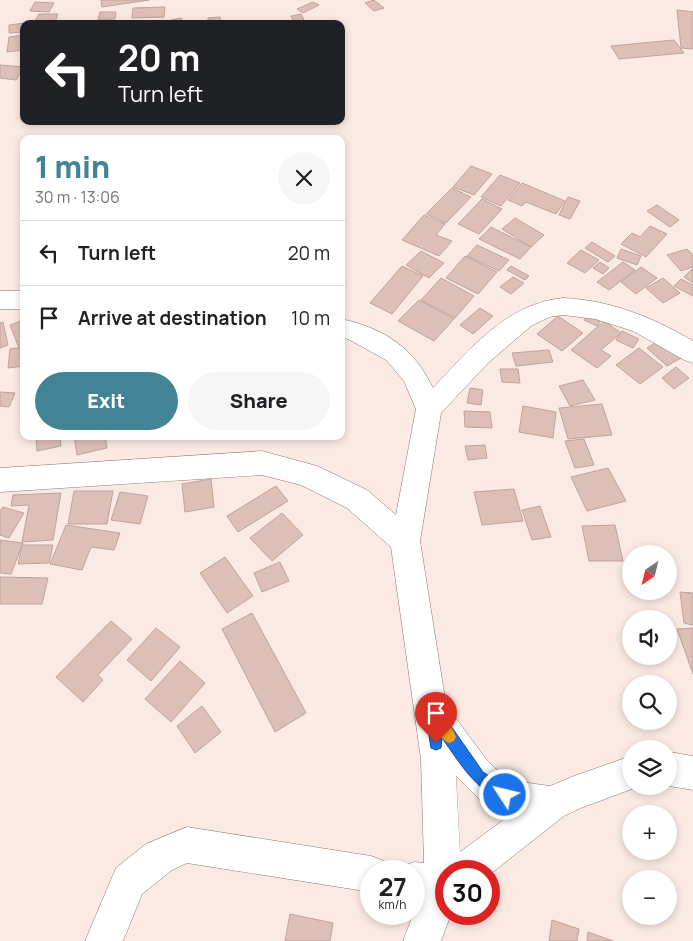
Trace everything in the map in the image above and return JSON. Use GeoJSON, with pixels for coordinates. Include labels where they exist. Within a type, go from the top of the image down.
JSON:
{"type":"FeatureCollection","features":[{"type":"Feature","properties":{"kind":"street"},"geometry":{"type":"LineString","coordinates":[[0,300],[20,300]]}},
{"type":"Feature","properties":{"kind":"street"},"geometry":{"type":"LineString","coordinates":[[429,409],[503,335],[535,312],[552,307],[568,307],[610,314],[653,330],[693,354]]}},
{"type":"Feature","properties":{"kind":"street"},"geometry":{"type":"LineString","coordinates":[[345,329],[354,331],[395,353],[414,375],[429,409],[405,541],[438,758],[441,860]]}},
{"type":"Feature","properties":{"kind":"street"},"geometry":{"type":"LineString","coordinates":[[0,480],[262,463],[307,474],[357,499],[405,541]]}},
{"type":"Feature","properties":{"kind":"street"},"geometry":{"type":"LineString","coordinates":[[432,711],[478,777],[505,795],[528,802],[552,804]]}},
{"type":"Feature","properties":{"kind":"street"},"geometry":{"type":"LineString","coordinates":[[677,770],[693,774]]}},
{"type":"Feature","properties":{"kind":"street"},"geometry":{"type":"LineString","coordinates":[[477,860],[493,851],[552,804],[574,793],[622,776]]}},
{"type":"Feature","properties":{"kind":"street"},"geometry":{"type":"LineString","coordinates":[[104,941],[129,882],[159,857],[187,845],[360,872]]}},
{"type":"Feature","properties":{"kind":"street"},"geometry":{"type":"LineString","coordinates":[[422,941],[435,901]]}},
{"type":"Feature","properties":{"kind":"building"},"geometry":{"type":"Polygon","coordinates":[[[101,0],[149,0],[102,7],[101,0]]]}},
{"type":"Feature","properties":{"kind":"building"},"geometry":{"type":"Polygon","coordinates":[[[374,0],[384,8],[374,11],[365,3],[374,0]]]}},
{"type":"Feature","properties":{"kind":"building"},"geometry":{"type":"Polygon","coordinates":[[[35,2],[54,3],[49,12],[30,11],[35,2]]]}},
{"type":"Feature","properties":{"kind":"building"},"geometry":{"type":"Polygon","coordinates":[[[313,2],[319,5],[303,13],[297,9],[313,2]]]}},
{"type":"Feature","properties":{"kind":"building"},"geometry":{"type":"Polygon","coordinates":[[[165,7],[164,17],[132,18],[133,8],[165,7]]]}},
{"type":"Feature","properties":{"kind":"building"},"geometry":{"type":"Polygon","coordinates":[[[677,10],[693,12],[693,49],[681,48],[677,10]]]}},
{"type":"Feature","properties":{"kind":"building"},"geometry":{"type":"Polygon","coordinates":[[[100,12],[116,12],[115,19],[98,20],[100,12]]]}},
{"type":"Feature","properties":{"kind":"building"},"geometry":{"type":"Polygon","coordinates":[[[39,14],[58,14],[56,20],[36,20],[39,14]]]}},
{"type":"Feature","properties":{"kind":"building"},"geometry":{"type":"Polygon","coordinates":[[[301,14],[304,20],[293,20],[291,16],[301,14]]]}},
{"type":"Feature","properties":{"kind":"building"},"geometry":{"type":"Polygon","coordinates":[[[220,17],[220,20],[208,20],[208,18],[220,17]]]}},
{"type":"Feature","properties":{"kind":"building"},"geometry":{"type":"Polygon","coordinates":[[[20,24],[20,32],[9,33],[9,25],[20,24]]]}},
{"type":"Feature","properties":{"kind":"building"},"geometry":{"type":"Polygon","coordinates":[[[20,36],[20,50],[7,52],[9,37],[20,36]]]}},
{"type":"Feature","properties":{"kind":"building"},"geometry":{"type":"Polygon","coordinates":[[[674,40],[684,53],[619,59],[611,46],[674,40]]]}},
{"type":"Feature","properties":{"kind":"building"},"geometry":{"type":"Polygon","coordinates":[[[0,65],[20,67],[20,74],[16,80],[0,78],[0,65]]]}},
{"type":"Feature","properties":{"kind":"building"},"geometry":{"type":"Polygon","coordinates":[[[471,166],[492,174],[474,195],[453,187],[471,166]]]}},
{"type":"Feature","properties":{"kind":"building"},"geometry":{"type":"Polygon","coordinates":[[[500,175],[520,183],[501,206],[481,197],[500,175]]]}},
{"type":"Feature","properties":{"kind":"building"},"geometry":{"type":"Polygon","coordinates":[[[522,183],[565,201],[556,214],[526,202],[522,206],[508,200],[522,183]]]}},
{"type":"Feature","properties":{"kind":"building"},"geometry":{"type":"Polygon","coordinates":[[[452,188],[471,197],[446,223],[426,214],[452,188]]]}},
{"type":"Feature","properties":{"kind":"building"},"geometry":{"type":"Polygon","coordinates":[[[568,197],[580,201],[570,219],[559,215],[568,197]]]}},
{"type":"Feature","properties":{"kind":"building"},"geometry":{"type":"Polygon","coordinates":[[[482,199],[502,209],[479,234],[458,224],[482,199]]]}},
{"type":"Feature","properties":{"kind":"building"},"geometry":{"type":"Polygon","coordinates":[[[657,205],[679,220],[670,227],[647,211],[657,205]]]}},
{"type":"Feature","properties":{"kind":"building"},"geometry":{"type":"Polygon","coordinates":[[[424,215],[445,224],[436,235],[452,241],[439,256],[402,240],[424,215]]]}},
{"type":"Feature","properties":{"kind":"building"},"geometry":{"type":"Polygon","coordinates":[[[515,218],[544,235],[531,247],[502,229],[515,218]]]}},
{"type":"Feature","properties":{"kind":"building"},"geometry":{"type":"Polygon","coordinates":[[[650,226],[667,234],[646,257],[621,244],[632,233],[640,237],[650,226]]]}},
{"type":"Feature","properties":{"kind":"building"},"geometry":{"type":"Polygon","coordinates":[[[491,227],[531,247],[520,259],[479,239],[491,227]]]}},
{"type":"Feature","properties":{"kind":"building"},"geometry":{"type":"Polygon","coordinates":[[[592,242],[615,256],[608,262],[585,248],[592,242]]]}},
{"type":"Feature","properties":{"kind":"building"},"geometry":{"type":"Polygon","coordinates":[[[477,245],[509,260],[499,271],[467,256],[477,245]]]}},
{"type":"Feature","properties":{"kind":"building"},"geometry":{"type":"Polygon","coordinates":[[[621,249],[641,256],[637,265],[617,258],[621,249]]]}},
{"type":"Feature","properties":{"kind":"building"},"geometry":{"type":"Polygon","coordinates":[[[687,249],[693,255],[693,267],[681,271],[667,255],[687,249]]]}},
{"type":"Feature","properties":{"kind":"building"},"geometry":{"type":"Polygon","coordinates":[[[581,250],[599,260],[585,273],[567,263],[581,250]]]}},
{"type":"Feature","properties":{"kind":"building"},"geometry":{"type":"Polygon","coordinates":[[[421,251],[444,263],[429,278],[406,265],[421,251]]]}},
{"type":"Feature","properties":{"kind":"building"},"geometry":{"type":"Polygon","coordinates":[[[465,256],[497,272],[478,294],[446,278],[465,256]]]}},
{"type":"Feature","properties":{"kind":"building"},"geometry":{"type":"Polygon","coordinates":[[[600,262],[609,268],[603,274],[593,268],[600,262]]]}},
{"type":"Feature","properties":{"kind":"building"},"geometry":{"type":"Polygon","coordinates":[[[623,262],[635,270],[609,290],[597,282],[623,262]]]}},
{"type":"Feature","properties":{"kind":"building"},"geometry":{"type":"Polygon","coordinates":[[[402,266],[423,276],[392,314],[370,303],[402,266]]]}},
{"type":"Feature","properties":{"kind":"building"},"geometry":{"type":"Polygon","coordinates":[[[511,266],[529,276],[525,280],[507,270],[511,266]]]}},
{"type":"Feature","properties":{"kind":"building"},"geometry":{"type":"Polygon","coordinates":[[[641,267],[657,278],[636,294],[621,282],[641,267]]]}},
{"type":"Feature","properties":{"kind":"building"},"geometry":{"type":"Polygon","coordinates":[[[693,268],[693,283],[684,277],[693,268]]]}},
{"type":"Feature","properties":{"kind":"building"},"geometry":{"type":"Polygon","coordinates":[[[513,277],[524,283],[511,294],[500,287],[513,277]]]}},
{"type":"Feature","properties":{"kind":"building"},"geometry":{"type":"Polygon","coordinates":[[[441,278],[474,296],[455,318],[421,300],[441,278]]]}},
{"type":"Feature","properties":{"kind":"building"},"geometry":{"type":"Polygon","coordinates":[[[663,278],[680,293],[663,303],[646,288],[663,278]]]}},
{"type":"Feature","properties":{"kind":"building"},"geometry":{"type":"Polygon","coordinates":[[[681,279],[693,285],[693,296],[674,286],[681,279]]]}},
{"type":"Feature","properties":{"kind":"building"},"geometry":{"type":"Polygon","coordinates":[[[419,300],[454,319],[434,341],[398,321],[419,300]]]}},
{"type":"Feature","properties":{"kind":"building"},"geometry":{"type":"Polygon","coordinates":[[[480,308],[493,316],[473,334],[460,325],[480,308]]]}},
{"type":"Feature","properties":{"kind":"building"},"geometry":{"type":"Polygon","coordinates":[[[589,313],[602,318],[597,326],[584,320],[589,313]]]}},
{"type":"Feature","properties":{"kind":"building"},"geometry":{"type":"Polygon","coordinates":[[[558,316],[583,333],[562,351],[537,334],[558,316]]]}},
{"type":"Feature","properties":{"kind":"building"},"geometry":{"type":"Polygon","coordinates":[[[20,321],[20,348],[19,348],[10,325],[20,321]]]}},
{"type":"Feature","properties":{"kind":"building"},"geometry":{"type":"Polygon","coordinates":[[[604,321],[621,333],[601,350],[611,356],[597,368],[571,350],[604,321]]]}},
{"type":"Feature","properties":{"kind":"building"},"geometry":{"type":"Polygon","coordinates":[[[3,322],[8,345],[0,348],[0,323],[3,322]]]}},
{"type":"Feature","properties":{"kind":"building"},"geometry":{"type":"Polygon","coordinates":[[[622,331],[639,339],[633,348],[616,340],[622,331]]]}},
{"type":"Feature","properties":{"kind":"building"},"geometry":{"type":"Polygon","coordinates":[[[663,338],[683,357],[667,366],[647,348],[663,338]]]}},
{"type":"Feature","properties":{"kind":"building"},"geometry":{"type":"Polygon","coordinates":[[[20,348],[20,366],[8,368],[10,349],[20,348]]]}},
{"type":"Feature","properties":{"kind":"building"},"geometry":{"type":"Polygon","coordinates":[[[639,348],[663,367],[640,384],[616,365],[639,348]]]}},
{"type":"Feature","properties":{"kind":"building"},"geometry":{"type":"Polygon","coordinates":[[[549,350],[553,362],[516,366],[512,353],[549,350]]]}},
{"type":"Feature","properties":{"kind":"building"},"geometry":{"type":"Polygon","coordinates":[[[676,367],[689,378],[674,389],[662,378],[676,367]]]}},
{"type":"Feature","properties":{"kind":"building"},"geometry":{"type":"Polygon","coordinates":[[[500,369],[518,369],[520,383],[502,382],[500,369]]]}},
{"type":"Feature","properties":{"kind":"building"},"geometry":{"type":"Polygon","coordinates":[[[583,380],[595,400],[570,406],[559,386],[583,380]]]}},
{"type":"Feature","properties":{"kind":"building"},"geometry":{"type":"Polygon","coordinates":[[[470,388],[483,390],[481,405],[467,403],[470,388]]]}},
{"type":"Feature","properties":{"kind":"building"},"geometry":{"type":"Polygon","coordinates":[[[0,392],[15,393],[9,407],[0,406],[0,392]]]}},
{"type":"Feature","properties":{"kind":"building"},"geometry":{"type":"Polygon","coordinates":[[[602,404],[612,435],[568,439],[559,408],[602,404]]]}},
{"type":"Feature","properties":{"kind":"building"},"geometry":{"type":"Polygon","coordinates":[[[523,406],[556,412],[553,438],[519,432],[523,406]]]}},
{"type":"Feature","properties":{"kind":"building"},"geometry":{"type":"Polygon","coordinates":[[[464,411],[490,412],[492,428],[465,427],[464,411]]]}},
{"type":"Feature","properties":{"kind":"building"},"geometry":{"type":"Polygon","coordinates":[[[584,439],[594,465],[575,468],[565,441],[584,439]]]}},
{"type":"Feature","properties":{"kind":"building"},"geometry":{"type":"Polygon","coordinates":[[[36,440],[60,440],[61,446],[37,451],[36,440]]]}},
{"type":"Feature","properties":{"kind":"building"},"geometry":{"type":"Polygon","coordinates":[[[75,440],[106,440],[107,448],[77,455],[75,440]]]}},
{"type":"Feature","properties":{"kind":"building"},"geometry":{"type":"Polygon","coordinates":[[[485,445],[487,458],[468,460],[465,446],[485,445]]]}},
{"type":"Feature","properties":{"kind":"building"},"geometry":{"type":"Polygon","coordinates":[[[608,468],[626,501],[587,511],[571,477],[608,468]]]}},
{"type":"Feature","properties":{"kind":"building"},"geometry":{"type":"Polygon","coordinates":[[[211,479],[214,507],[185,512],[182,484],[211,479]]]}},
{"type":"Feature","properties":{"kind":"building"},"geometry":{"type":"Polygon","coordinates":[[[276,486],[288,501],[238,532],[227,516],[276,486]]]}},
{"type":"Feature","properties":{"kind":"building"},"geometry":{"type":"Polygon","coordinates":[[[514,489],[523,521],[482,525],[474,492],[514,489]]]}},
{"type":"Feature","properties":{"kind":"building"},"geometry":{"type":"Polygon","coordinates":[[[74,491],[113,491],[107,524],[68,524],[74,491]]]}},
{"type":"Feature","properties":{"kind":"building"},"geometry":{"type":"Polygon","coordinates":[[[120,492],[148,496],[140,524],[111,520],[120,492]]]}},
{"type":"Feature","properties":{"kind":"building"},"geometry":{"type":"Polygon","coordinates":[[[61,493],[53,540],[22,542],[29,505],[11,506],[13,495],[61,493]]]}},
{"type":"Feature","properties":{"kind":"building"},"geometry":{"type":"Polygon","coordinates":[[[540,506],[551,537],[532,540],[522,510],[540,506]]]}},
{"type":"Feature","properties":{"kind":"building"},"geometry":{"type":"Polygon","coordinates":[[[3,507],[24,513],[9,538],[0,535],[0,511],[3,507]]]}},
{"type":"Feature","properties":{"kind":"building"},"geometry":{"type":"Polygon","coordinates":[[[282,513],[303,535],[272,561],[250,538],[282,513]]]}},
{"type":"Feature","properties":{"kind":"building"},"geometry":{"type":"Polygon","coordinates":[[[66,525],[120,533],[114,550],[91,547],[82,570],[50,564],[66,525]]]}},
{"type":"Feature","properties":{"kind":"building"},"geometry":{"type":"Polygon","coordinates":[[[615,525],[622,561],[589,561],[582,526],[615,525]]]}},
{"type":"Feature","properties":{"kind":"building"},"geometry":{"type":"Polygon","coordinates":[[[0,540],[23,543],[11,574],[0,573],[0,540]]]}},
{"type":"Feature","properties":{"kind":"building"},"geometry":{"type":"Polygon","coordinates":[[[22,545],[53,545],[49,563],[18,564],[22,545]]]}},
{"type":"Feature","properties":{"kind":"building"},"geometry":{"type":"Polygon","coordinates":[[[225,557],[253,596],[227,613],[200,573],[225,557]]]}},
{"type":"Feature","properties":{"kind":"building"},"geometry":{"type":"Polygon","coordinates":[[[280,562],[289,581],[262,592],[254,573],[280,562]]]}},
{"type":"Feature","properties":{"kind":"building"},"geometry":{"type":"Polygon","coordinates":[[[0,577],[48,578],[42,604],[0,604],[0,577]]]}},
{"type":"Feature","properties":{"kind":"building"},"geometry":{"type":"Polygon","coordinates":[[[680,592],[693,593],[693,625],[684,623],[680,592]]]}},
{"type":"Feature","properties":{"kind":"building"},"geometry":{"type":"Polygon","coordinates":[[[252,613],[306,713],[275,732],[222,629],[252,613]]]}},
{"type":"Feature","properties":{"kind":"building"},"geometry":{"type":"Polygon","coordinates":[[[111,621],[132,639],[98,675],[103,680],[83,702],[56,677],[111,621]]]}},
{"type":"Feature","properties":{"kind":"building"},"geometry":{"type":"Polygon","coordinates":[[[156,628],[180,647],[151,681],[127,660],[156,628]]]}},
{"type":"Feature","properties":{"kind":"building"},"geometry":{"type":"Polygon","coordinates":[[[693,628],[693,674],[677,629],[693,628]]]}},
{"type":"Feature","properties":{"kind":"building"},"geometry":{"type":"Polygon","coordinates":[[[180,661],[205,683],[171,722],[145,699],[180,661]]]}},
{"type":"Feature","properties":{"kind":"building"},"geometry":{"type":"Polygon","coordinates":[[[202,706],[221,732],[195,753],[177,726],[202,706]]]}},
{"type":"Feature","properties":{"kind":"building"},"geometry":{"type":"Polygon","coordinates":[[[290,914],[333,923],[330,941],[285,941],[290,914]]]}},
{"type":"Feature","properties":{"kind":"building"},"geometry":{"type":"Polygon","coordinates":[[[552,920],[579,929],[577,941],[549,941],[552,920]]]}},
{"type":"Feature","properties":{"kind":"building"},"geometry":{"type":"Polygon","coordinates":[[[588,932],[613,941],[587,941],[588,932]]]}},
{"type":"Feature","properties":{"kind":"slow traffic"},"geometry":{"type":"LineString","coordinates":[[433,712],[449,737]]}},
{"type":"Feature","properties":{"kind":"route"},"geometry":{"type":"LineString","coordinates":[[436,743],[432,711],[478,777],[505,795]]}}]}
